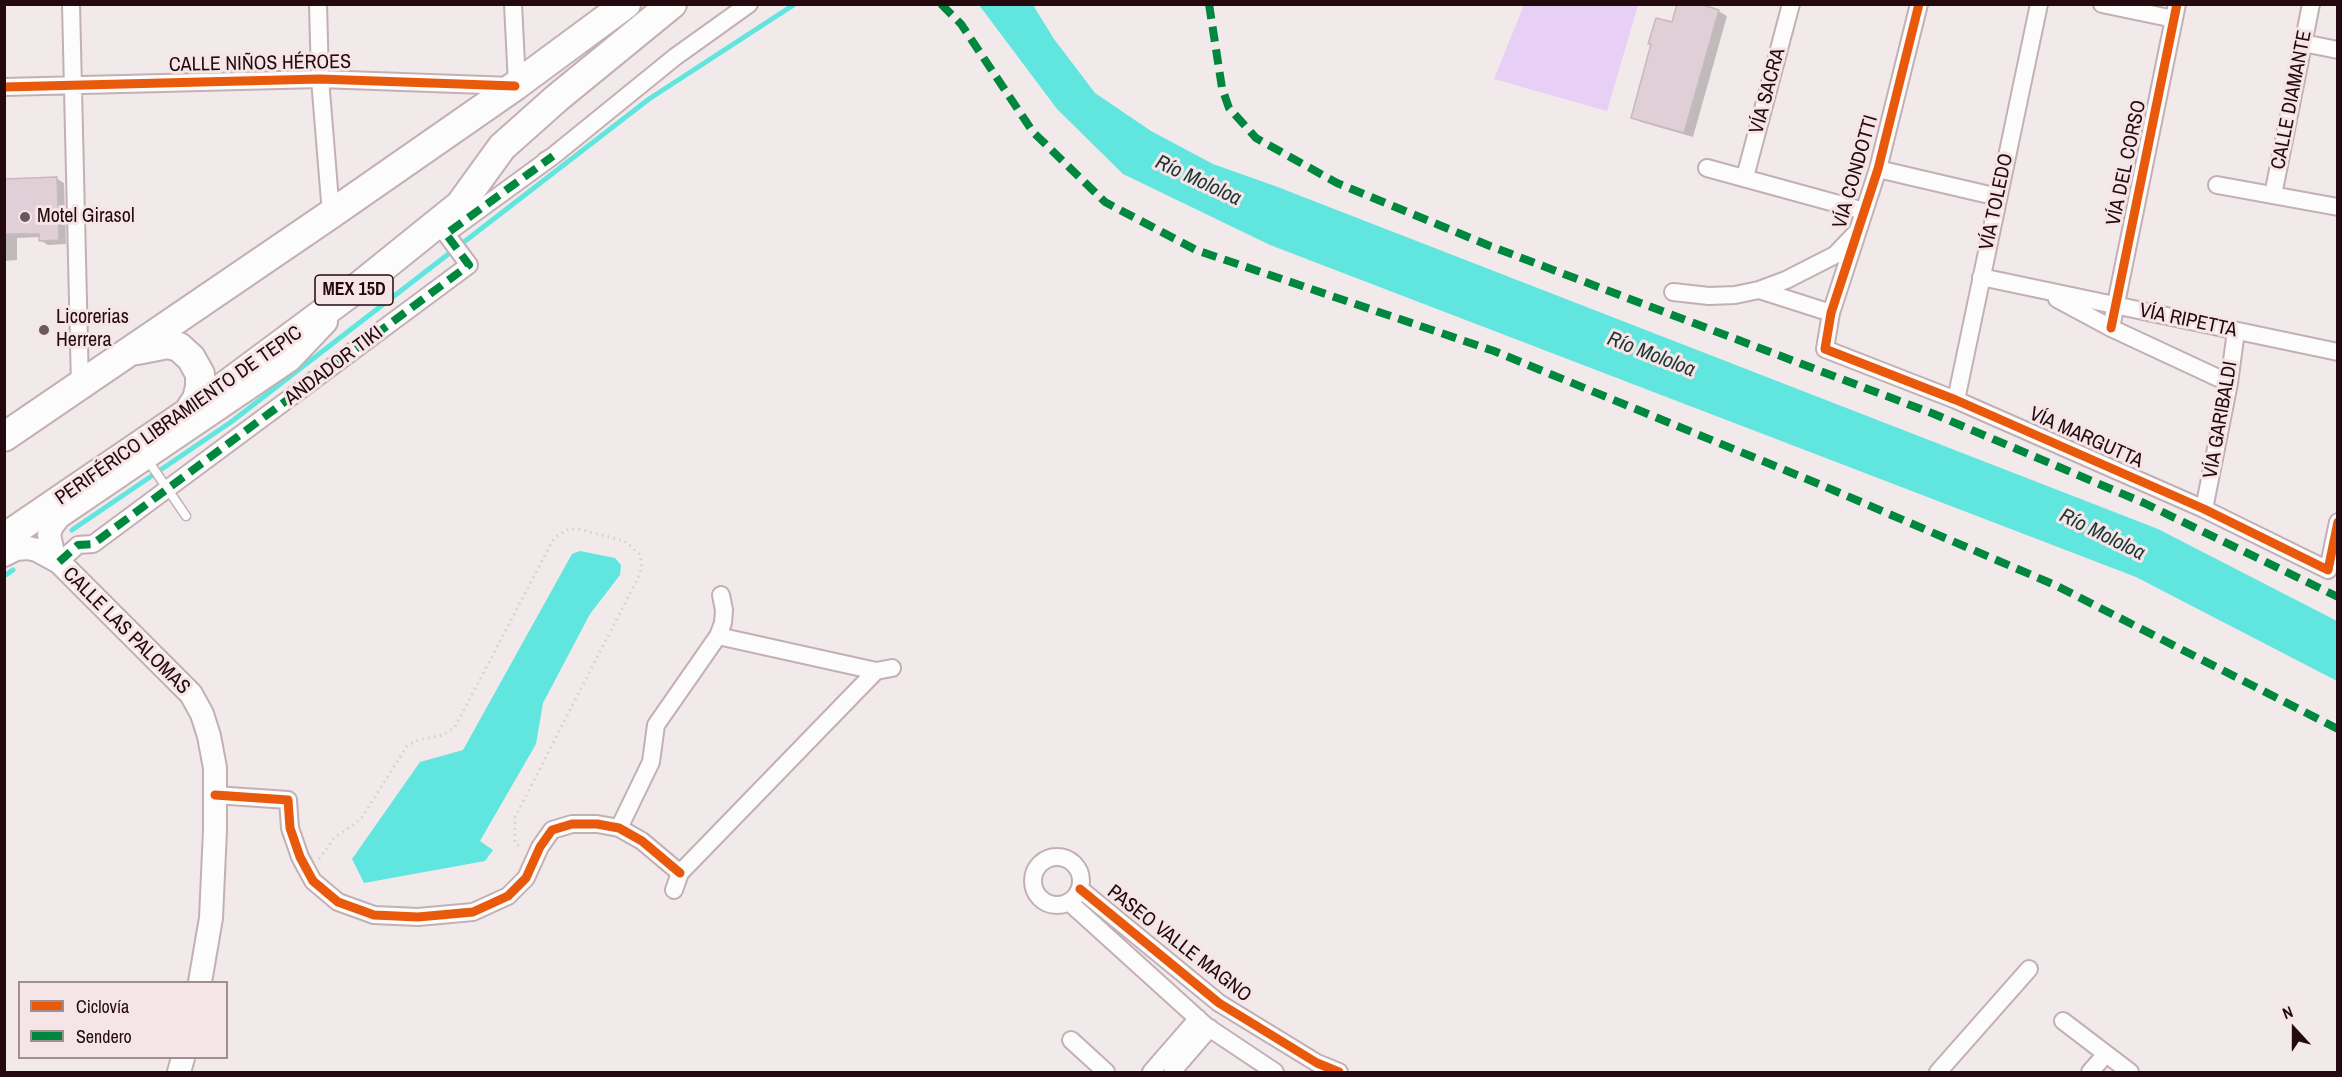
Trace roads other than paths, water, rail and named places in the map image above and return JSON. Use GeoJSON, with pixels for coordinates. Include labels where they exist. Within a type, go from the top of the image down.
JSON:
{"type":"FeatureCollection","features":[{"type":"Feature","properties":{"kind":"highway"},"geometry":{"type":"LineString","coordinates":[[4,437],[331,214],[516,85],[626,4]]}},
{"type":"Feature","properties":{"kind":"highway","name":"PERIFÉRICO LIBRAMIENTO DE TEPIC"},"geometry":{"type":"LineString","coordinates":[[4,538],[187,414],[362,284],[460,205],[502,147],[557,98],[672,4]]}},
{"type":"Feature","properties":{"kind":"highway"},"geometry":{"type":"LineString","coordinates":[[131,351],[168,344],[179,347],[191,358],[200,374],[200,387],[197,399],[187,414]]}},
{"type":"Feature","properties":{"kind":"main road"},"geometry":{"type":"LineString","coordinates":[[59,562],[53,553],[49,535],[59,517],[148,461],[290,360],[362,284]]}},
{"type":"Feature","properties":{"kind":"main road"},"geometry":{"type":"LineString","coordinates":[[4,555],[16,549],[28,548],[37,550],[59,562]]}},
{"type":"Feature","properties":{"kind":"main road","name":"CALLE LAS PALOMAS"},"geometry":{"type":"LineString","coordinates":[[59,562],[191,694],[202,714],[209,736],[215,795],[211,918],[200,981]]}},
{"type":"Feature","properties":{"kind":"street"},"geometry":{"type":"LineString","coordinates":[[71,4],[80,386]]}},
{"type":"Feature","properties":{"kind":"street"},"geometry":{"type":"LineString","coordinates":[[318,4],[320,79],[331,214]]}},
{"type":"Feature","properties":{"kind":"street"},"geometry":{"type":"LineString","coordinates":[[513,4],[516,85]]}},
{"type":"Feature","properties":{"kind":"street"},"geometry":{"type":"LineString","coordinates":[[460,205],[553,156],[675,57],[749,4]]}},
{"type":"Feature","properties":{"kind":"street","name":"VÍA SACRA"},"geometry":{"type":"LineString","coordinates":[[1744,177],[1791,4]]}},
{"type":"Feature","properties":{"kind":"street","name":"VÍA CONDOTTI"},"geometry":{"type":"LineString","coordinates":[[1825,349],[1831,313],[1878,169],[1919,4]]}},
{"type":"Feature","properties":{"kind":"street","name":"VÍA TOLEDO"},"geometry":{"type":"LineString","coordinates":[[1956,400],[2039,4]]}},
{"type":"Feature","properties":{"kind":"street"},"geometry":{"type":"LineString","coordinates":[[2102,4],[2176,12]]}},
{"type":"Feature","properties":{"kind":"street","name":"CALLE DIAMANTE"},"geometry":{"type":"LineString","coordinates":[[2273,195],[2312,4]]}},
{"type":"Feature","properties":{"kind":"street","name":"VÍA DEL CORSO"},"geometry":{"type":"LineString","coordinates":[[2111,328],[2176,12]]}},
{"type":"Feature","properties":{"kind":"street"},"geometry":{"type":"LineString","coordinates":[[2303,43],[2337,50]]}},
{"type":"Feature","properties":{"kind":"street","name":"CALLE NIÑOS HÉROES"},"geometry":{"type":"LineString","coordinates":[[4,87],[320,79],[516,85]]}},
{"type":"Feature","properties":{"kind":"street","name":"ANDADOR TIKI"},"geometry":{"type":"LineString","coordinates":[[59,562],[78,545],[93,544],[165,486],[469,265],[446,234],[553,156]]}},
{"type":"Feature","properties":{"kind":"street"},"geometry":{"type":"LineString","coordinates":[[1707,168],[1864,211]]}},
{"type":"Feature","properties":{"kind":"street"},"geometry":{"type":"LineString","coordinates":[[1878,169],[1998,197]]}},
{"type":"Feature","properties":{"kind":"street"},"geometry":{"type":"LineString","coordinates":[[2217,185],[2337,207]]}},
{"type":"Feature","properties":{"kind":"street"},"geometry":{"type":"LineString","coordinates":[[1673,292],[1709,296],[1735,295],[1759,290],[1786,280],[1835,255],[1859,230]]}},
{"type":"Feature","properties":{"kind":"street","name":"VÍA RIPETTA"},"geometry":{"type":"LineString","coordinates":[[1981,278],[2337,352]]}},
{"type":"Feature","properties":{"kind":"street","name":"VÍA RIPETTA"},"geometry":{"type":"LineString","coordinates":[[2039,289],[2111,328],[2229,383]]}},
{"type":"Feature","properties":{"kind":"street"},"geometry":{"type":"LineString","coordinates":[[1759,290],[1831,313]]}},
{"type":"Feature","properties":{"kind":"street","name":"VÍA GARIBALDI"},"geometry":{"type":"LineString","coordinates":[[2204,509],[2229,383],[2236,331]]}},
{"type":"Feature","properties":{"kind":"street","name":"VÍA MARGUTTA"},"geometry":{"type":"LineString","coordinates":[[1825,349],[1956,400],[2204,509],[2328,570],[2337,522]]}},
{"type":"Feature","properties":{"kind":"street"},"geometry":{"type":"LineString","coordinates":[[619,828],[651,762],[656,724],[718,636],[723,623],[724,610],[720,595]]}},
{"type":"Feature","properties":{"kind":"street"},"geometry":{"type":"LineString","coordinates":[[674,890],[680,873],[884,670],[718,636]]}},
{"type":"Feature","properties":{"kind":"street"},"geometry":{"type":"LineString","coordinates":[[215,795],[288,800],[290,828],[300,857],[313,880],[338,902],[374,915],[418,917],[472,912],[508,897],[526,878],[536,855],[552,830],[572,824],[597,824],[619,828],[642,841],[680,873]]}},
{"type":"Feature","properties":{"kind":"street","name":"PASEO VALLE MAGNO"},"geometry":{"type":"LineString","coordinates":[[1275,1072],[1204,1023],[1075,896],[1219,1004],[1317,1063],[1339,1072]]}},
{"type":"Feature","properties":{"kind":"street"},"geometry":{"type":"LineString","coordinates":[[1938,1072],[2029,969]]}},
{"type":"Feature","properties":{"kind":"street"},"geometry":{"type":"LineString","coordinates":[[2063,1021],[2130,1072]]}},
{"type":"Feature","properties":{"kind":"street"},"geometry":{"type":"LineString","coordinates":[[1151,1072],[1204,1023]]}},
{"type":"Feature","properties":{"kind":"street"},"geometry":{"type":"LineString","coordinates":[[1172,1072],[1204,1023]]}},
{"type":"Feature","properties":{"kind":"street"},"geometry":{"type":"LineString","coordinates":[[1071,1040],[1106,1072]]}},
{"type":"Feature","properties":{"kind":"street"},"geometry":{"type":"LineString","coordinates":[[2090,1072],[2106,1054]]}},
{"type":"Feature","properties":{"kind":"lane"},"geometry":{"type":"LineString","coordinates":[[148,461],[186,516]]}},
{"type":"Feature","properties":{"kind":"water","name":"Río Mololoa"},"geometry":{"type":"Polygon","coordinates":[[[979,5],[1033,5],[1054,39],[1095,93],[1151,131],[1213,164],[1275,186],[2158,529],[2337,621],[2337,681],[2136,577],[1270,245],[1123,174],[1057,109],[979,5]]]}},
{"type":"Feature","properties":{"kind":"water"},"geometry":{"type":"Polygon","coordinates":[[[580,551],[615,558],[621,565],[620,575],[590,614],[543,703],[536,744],[480,841],[493,850],[485,861],[364,883],[352,859],[420,762],[463,750],[572,554],[580,551]]]}},
{"type":"Feature","properties":{"kind":"waterway"},"geometry":{"type":"LineString","coordinates":[[72,530],[231,422],[649,99],[795,4]]}},
{"type":"Feature","properties":{"kind":"waterway"},"geometry":{"type":"LineString","coordinates":[[4,576],[13,570]]}},
{"type":"Feature","properties":{"kind":"place","name":"Motel Girasol"},"geometry":{"type":"Point","coordinates":[25,217]}},
{"type":"Feature","properties":{"kind":"place","name":"Licorerias Herrera"},"geometry":{"type":"Point","coordinates":[44,330]}}]}
